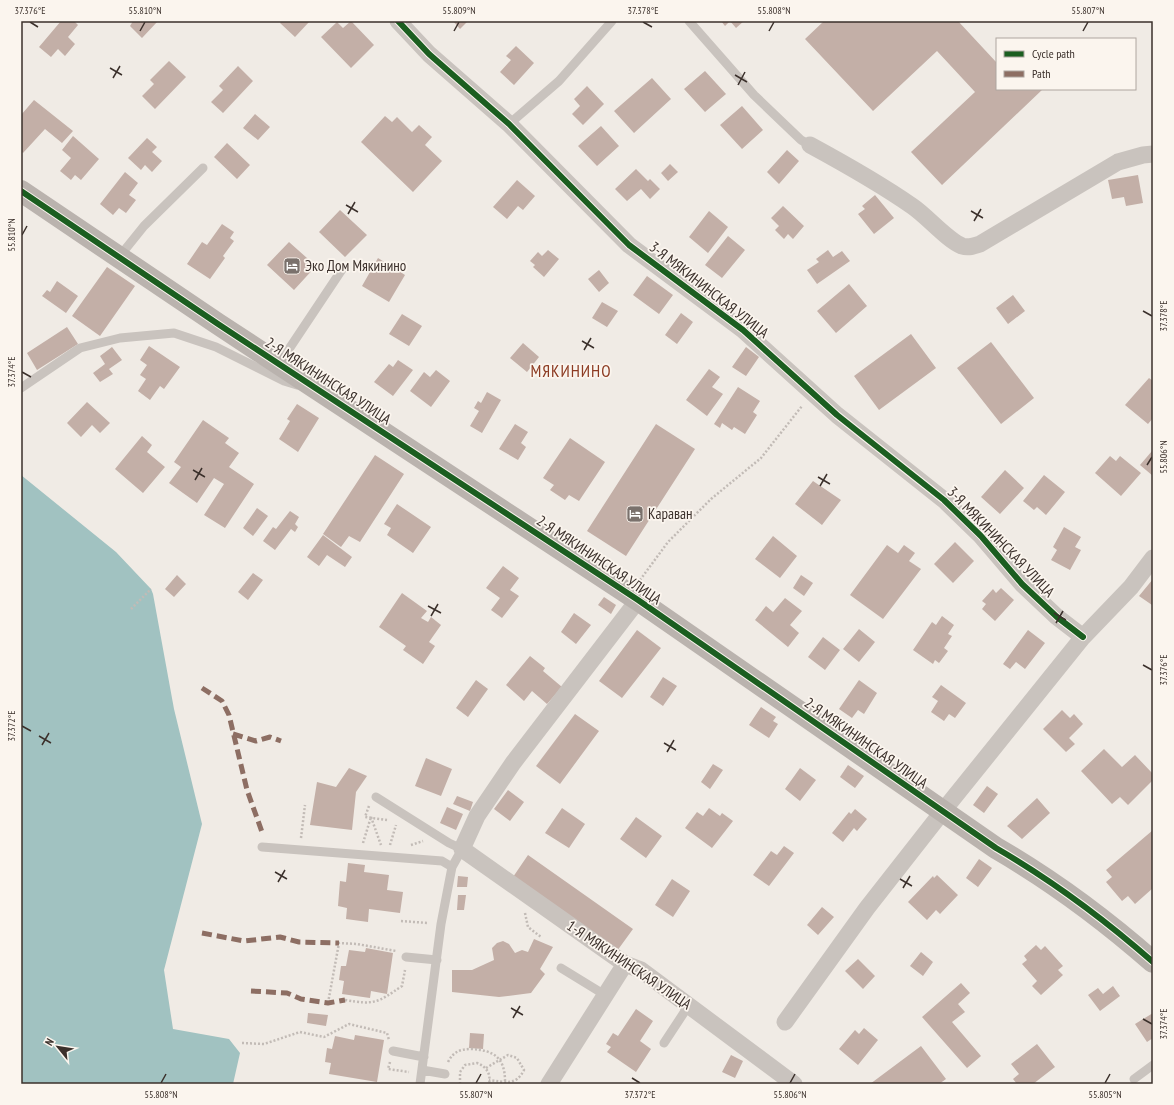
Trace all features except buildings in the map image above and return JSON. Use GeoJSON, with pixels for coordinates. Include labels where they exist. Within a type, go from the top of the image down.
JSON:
{"type":"FeatureCollection","features":[{"type":"Feature","properties":{"kind":"street","name":"3-Я МЯКИНИНСКАЯ УЛИЦА"},"geometry":{"type":"LineString","coordinates":[[398,21],[429,54],[509,124],[630,245],[743,330],[837,415],[944,500],[981,536],[1022,584],[1057,617],[1083,636]]}},
{"type":"Feature","properties":{"kind":"street"},"geometry":{"type":"LineString","coordinates":[[810,145],[865,175],[914,207],[953,240],[962,246],[971,247],[980,244],[1118,162],[1143,155],[1153,154]]}},
{"type":"Feature","properties":{"kind":"street","name":"2-Я МЯКИНИНСКАЯ УЛИЦА"},"geometry":{"type":"LineString","coordinates":[[21,191],[279,364],[638,600],[943,811],[1076,899],[1117,930],[1153,962]]}},
{"type":"Feature","properties":{"kind":"street"},"geometry":{"type":"LineString","coordinates":[[785,1022],[867,908],[943,811],[1083,636],[1131,587],[1153,558]]}},
{"type":"Feature","properties":{"kind":"street"},"geometry":{"type":"LineString","coordinates":[[462,849],[477,816],[512,763],[638,600]]}},
{"type":"Feature","properties":{"kind":"street","name":"1-Я МЯКИНИНСКАЯ УЛИЦА"},"geometry":{"type":"LineString","coordinates":[[462,849],[625,964],[641,970],[794,1084]]}},
{"type":"Feature","properties":{"kind":"street"},"geometry":{"type":"LineString","coordinates":[[549,1084],[625,964]]}},
{"type":"Feature","properties":{"kind":"lane"},"geometry":{"type":"LineString","coordinates":[[509,124],[559,81],[612,21]]}},
{"type":"Feature","properties":{"kind":"lane"},"geometry":{"type":"LineString","coordinates":[[689,21],[754,95],[801,140],[810,145]]}},
{"type":"Feature","properties":{"kind":"lane"},"geometry":{"type":"LineString","coordinates":[[119,257],[144,226],[203,168]]}},
{"type":"Feature","properties":{"kind":"lane"},"geometry":{"type":"LineString","coordinates":[[279,364],[343,268]]}},
{"type":"Feature","properties":{"kind":"lane"},"geometry":{"type":"LineString","coordinates":[[21,388],[80,348],[120,338],[174,333],[216,347],[284,381],[329,396]]}},
{"type":"Feature","properties":{"kind":"lane"},"geometry":{"type":"LineString","coordinates":[[376,797],[449,843],[462,849],[452,867],[441,924],[421,1076],[445,1074]]}},
{"type":"Feature","properties":{"kind":"lane"},"geometry":{"type":"LineString","coordinates":[[262,847],[442,861],[452,867]]}},
{"type":"Feature","properties":{"kind":"lane"},"geometry":{"type":"LineString","coordinates":[[406,957],[436,960]]}},
{"type":"Feature","properties":{"kind":"lane"},"geometry":{"type":"LineString","coordinates":[[562,968],[605,995]]}},
{"type":"Feature","properties":{"kind":"lane"},"geometry":{"type":"LineString","coordinates":[[664,1043],[689,1005]]}},
{"type":"Feature","properties":{"kind":"lane"},"geometry":{"type":"LineString","coordinates":[[393,1051],[424,1056]]}},
{"type":"Feature","properties":{"kind":"lane"},"geometry":{"type":"LineString","coordinates":[[1134,1079],[1153,1065]]}},
{"type":"Feature","properties":{"kind":"path"},"geometry":{"type":"LineString","coordinates":[[654,561],[668,542],[711,499],[760,458],[813,393]]}},
{"type":"Feature","properties":{"kind":"path"},"geometry":{"type":"LineString","coordinates":[[131,609],[151,589]]}},
{"type":"Feature","properties":{"kind":"path"},"geometry":{"type":"LineString","coordinates":[[301,838],[305,805]]}},
{"type":"Feature","properties":{"kind":"path"},"geometry":{"type":"LineString","coordinates":[[362,843],[371,817],[381,845]]}},
{"type":"Feature","properties":{"kind":"path"},"geometry":{"type":"LineString","coordinates":[[390,845],[398,821]]}},
{"type":"Feature","properties":{"kind":"path"},"geometry":{"type":"LineString","coordinates":[[534,900],[524,914],[528,927],[542,937]]}},
{"type":"Feature","properties":{"kind":"path"},"geometry":{"type":"LineString","coordinates":[[401,921],[441,924]]}},
{"type":"Feature","properties":{"kind":"path"},"geometry":{"type":"LineString","coordinates":[[328,1003],[340,943],[394,950],[406,957],[402,986],[380,1001],[368,1004],[345,1000]]}},
{"type":"Feature","properties":{"kind":"path"},"geometry":{"type":"LineString","coordinates":[[242,1043],[264,1044],[300,1032],[324,1037],[349,1024],[387,1033],[393,1051],[388,1069],[421,1076]]}},
{"type":"Feature","properties":{"kind":"path"},"geometry":{"type":"LineString","coordinates":[[445,1074],[451,1057],[459,1050],[488,1050],[499,1059],[503,1065],[505,1082]]}},
{"type":"Feature","properties":{"kind":"path"},"geometry":{"type":"LineString","coordinates":[[486,1068],[508,1055],[512,1056],[522,1064],[524,1070],[520,1078],[514,1082],[490,1080]]}},
{"type":"Feature","properties":{"kind":"path"},"geometry":{"type":"LineString","coordinates":[[460,1084],[460,1072],[465,1065],[477,1063],[486,1068],[490,1080],[488,1084]]}},
{"type":"Feature","properties":{"kind":"water"},"geometry":{"type":"Polygon","coordinates":[[[21,475],[116,552],[151,589],[153,594],[174,709],[202,824],[164,970],[173,1029],[229,1039],[240,1053],[233,1084],[21,1084],[21,475]]]}},
{"type":"Feature","properties":{"kind":"marked path"},"geometry":{"type":"LineString","coordinates":[[202,688],[222,701],[229,715],[247,790],[262,832]]}},
{"type":"Feature","properties":{"kind":"marked path"},"geometry":{"type":"LineString","coordinates":[[233,734],[256,741],[270,737],[281,741]]}},
{"type":"Feature","properties":{"kind":"marked path"},"geometry":{"type":"LineString","coordinates":[[202,933],[244,941],[280,937],[299,942],[339,943]]}},
{"type":"Feature","properties":{"kind":"marked path"},"geometry":{"type":"LineString","coordinates":[[251,991],[287,993],[301,999],[328,1003],[345,1000]]}},
{"type":"Feature","properties":{"kind":"cycle path"},"geometry":{"type":"LineString","coordinates":[[398,21],[429,54],[509,124],[629,245],[743,330],[837,415],[944,500],[981,536],[1022,584],[1057,617],[1083,637]]}},
{"type":"Feature","properties":{"kind":"cycle path"},"geometry":{"type":"LineString","coordinates":[[21,191],[218,324],[638,600],[996,848],[1058,887],[1097,916],[1153,962]]}},
{"type":"Feature","properties":{"kind":"place","name":"Эко Дом Мякинино"},"geometry":{"type":"Point","coordinates":[292,266]}},
{"type":"Feature","properties":{"kind":"place","name":"Караван"},"geometry":{"type":"Point","coordinates":[635,514]}},
{"type":"Feature","properties":{"kind":"district","name":"МЯКИНИНО"},"geometry":{"type":"Point","coordinates":[571,371]}}]}
